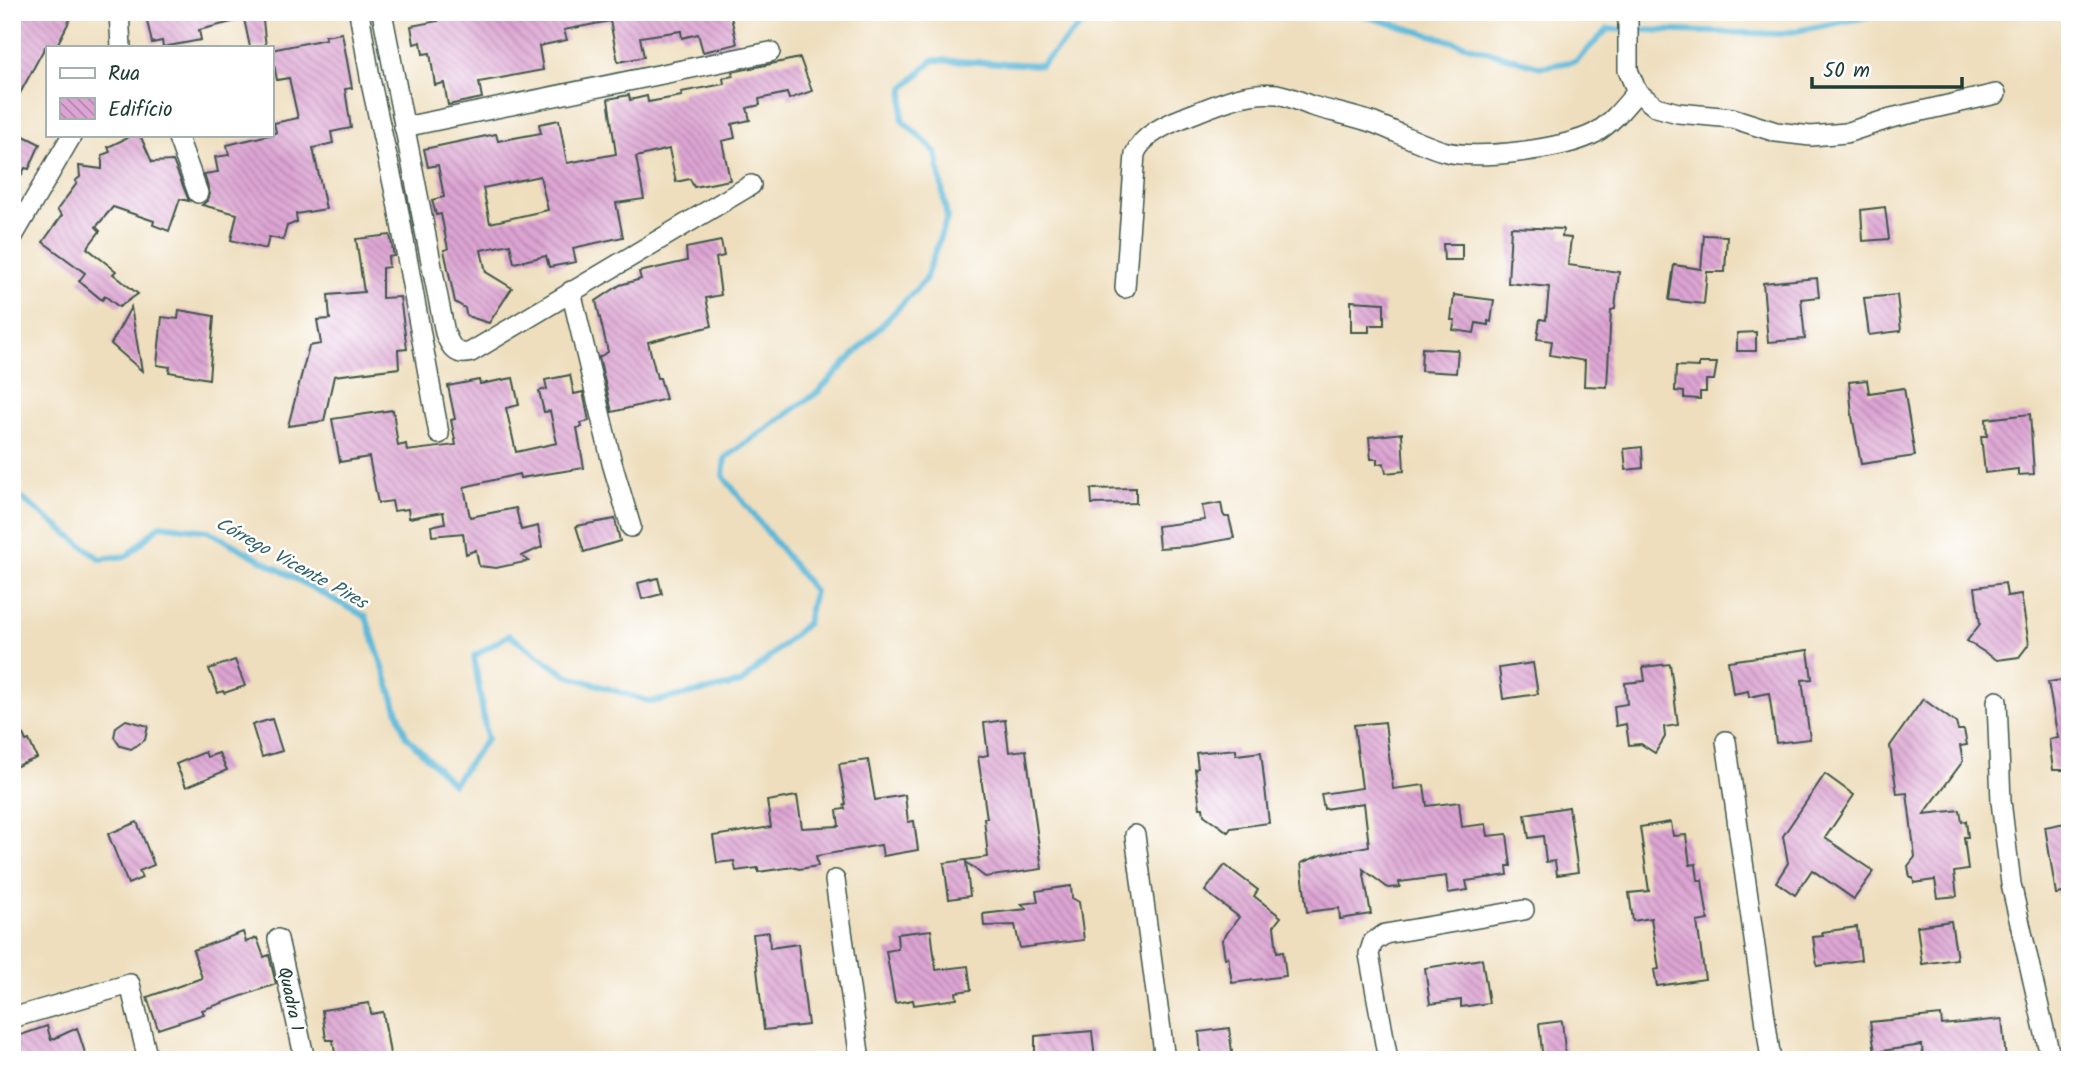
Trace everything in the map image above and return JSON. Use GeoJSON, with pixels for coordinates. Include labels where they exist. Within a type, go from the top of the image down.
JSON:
{"type":"FeatureCollection","features":[{"type":"Feature","properties":{"kind":"street"},"geometry":{"type":"LineString","coordinates":[[119,12],[121,46]]}},
{"type":"Feature","properties":{"kind":"street"},"geometry":{"type":"LineString","coordinates":[[359,12],[439,434]]}},
{"type":"Feature","properties":{"kind":"street"},"geometry":{"type":"LineString","coordinates":[[382,12],[445,333],[453,349],[463,355],[751,185]]}},
{"type":"Feature","properties":{"kind":"street"},"geometry":{"type":"LineString","coordinates":[[1628,14],[1628,70],[1637,92],[1646,100],[1669,111],[1732,118],[1776,132],[1811,136],[1846,133],[1891,118],[1996,94]]}},
{"type":"Feature","properties":{"kind":"street"},"geometry":{"type":"LineString","coordinates":[[404,127],[770,52]]}},
{"type":"Feature","properties":{"kind":"street"},"geometry":{"type":"LineString","coordinates":[[1125,288],[1135,154],[1137,147],[1152,133],[1172,122],[1236,98],[1279,94],[1371,122],[1440,151],[1474,155],[1549,147],[1594,133],[1611,121],[1637,92]]}},
{"type":"Feature","properties":{"kind":"street"},"geometry":{"type":"LineString","coordinates":[[12,238],[71,136]]}},
{"type":"Feature","properties":{"kind":"street"},"geometry":{"type":"LineString","coordinates":[[177,136],[198,193]]}},
{"type":"Feature","properties":{"kind":"street"},"geometry":{"type":"LineString","coordinates":[[570,291],[612,463],[631,527]]}},
{"type":"Feature","properties":{"kind":"street"},"geometry":{"type":"LineString","coordinates":[[1997,701],[2001,801],[2011,884],[2051,1060]]}},
{"type":"Feature","properties":{"kind":"street"},"geometry":{"type":"LineString","coordinates":[[1726,741],[1771,1060]]}},
{"type":"Feature","properties":{"kind":"street"},"geometry":{"type":"LineString","coordinates":[[1135,835],[1165,1060]]}},
{"type":"Feature","properties":{"kind":"street"},"geometry":{"type":"LineString","coordinates":[[835,880],[860,1060]]}},
{"type":"Feature","properties":{"kind":"street"},"geometry":{"type":"LineString","coordinates":[[1388,1060],[1369,954],[1373,942],[1385,934],[1524,910]]}},
{"type":"Feature","properties":{"kind":"street","name":"Quadra 1"},"geometry":{"type":"LineString","coordinates":[[278,939],[304,1060]]}},
{"type":"Feature","properties":{"kind":"street"},"geometry":{"type":"LineString","coordinates":[[12,1018],[130,984],[148,1060]]}},
{"type":"Feature","properties":{"kind":"building"},"geometry":{"type":"Polygon","coordinates":[[[12,12],[74,12],[57,46],[45,47],[12,108],[12,12]]]}},
{"type":"Feature","properties":{"kind":"building"},"geometry":{"type":"Polygon","coordinates":[[[145,12],[262,12],[266,46],[250,46],[244,19],[199,30],[201,40],[168,46],[163,46],[162,41],[152,43],[145,12]]]}},
{"type":"Feature","properties":{"kind":"building"},"geometry":{"type":"Polygon","coordinates":[[[482,12],[730,12],[737,44],[703,52],[698,34],[682,38],[681,31],[640,37],[644,57],[618,62],[610,21],[564,30],[567,40],[539,46],[543,70],[479,82],[482,98],[448,105],[444,83],[435,85],[430,53],[423,54],[421,42],[414,44],[411,26],[482,12]]]}},
{"type":"Feature","properties":{"kind":"building"},"geometry":{"type":"Polygon","coordinates":[[[342,33],[352,88],[345,89],[351,128],[331,132],[333,143],[313,148],[326,209],[296,214],[297,222],[287,226],[283,240],[269,237],[266,249],[231,240],[237,214],[202,205],[210,194],[204,174],[218,172],[215,157],[229,155],[227,145],[273,136],[276,132],[274,123],[298,118],[289,78],[277,80],[273,50],[326,39],[325,36],[342,33]]]}},
{"type":"Feature","properties":{"kind":"building"},"geometry":{"type":"Polygon","coordinates":[[[800,58],[812,91],[789,99],[787,93],[759,99],[760,105],[747,108],[750,120],[732,124],[735,138],[722,141],[730,180],[694,187],[690,179],[676,182],[669,149],[636,157],[644,199],[616,203],[623,237],[573,248],[576,262],[549,267],[546,256],[514,263],[510,244],[481,250],[486,272],[512,288],[489,323],[470,317],[465,308],[455,302],[444,250],[448,249],[441,214],[436,215],[432,200],[444,197],[438,165],[428,167],[424,149],[496,134],[498,141],[541,133],[539,124],[559,120],[567,163],[616,154],[608,99],[629,95],[630,100],[647,96],[648,102],[682,96],[681,92],[724,84],[723,78],[733,76],[732,72],[800,58]],[[540,176],[483,188],[490,223],[548,210],[540,176]]]}},
{"type":"Feature","properties":{"kind":"building"},"geometry":{"type":"Polygon","coordinates":[[[12,130],[40,144],[29,169],[25,168],[12,194],[12,130]]]}},
{"type":"Feature","properties":{"kind":"building"},"geometry":{"type":"Polygon","coordinates":[[[131,136],[140,136],[152,162],[173,161],[189,201],[180,199],[169,231],[153,225],[154,221],[113,207],[96,227],[100,231],[87,248],[116,271],[113,274],[138,294],[119,307],[105,296],[102,300],[79,281],[85,273],[43,242],[62,215],[57,210],[80,177],[79,166],[102,169],[102,155],[110,152],[108,147],[131,136]]]}},
{"type":"Feature","properties":{"kind":"building"},"geometry":{"type":"Polygon","coordinates":[[[1885,207],[1889,239],[1863,241],[1861,210],[1885,207]]]}},
{"type":"Feature","properties":{"kind":"building"},"geometry":{"type":"Polygon","coordinates":[[[1511,227],[1563,229],[1562,237],[1571,238],[1568,265],[1619,272],[1615,309],[1611,310],[1607,387],[1584,386],[1585,361],[1550,355],[1552,341],[1537,339],[1540,319],[1546,320],[1549,287],[1508,283],[1511,227]]]}},
{"type":"Feature","properties":{"kind":"building"},"geometry":{"type":"Polygon","coordinates":[[[390,235],[394,256],[388,257],[389,267],[382,268],[382,298],[400,297],[407,349],[398,350],[399,368],[334,376],[324,421],[288,426],[309,346],[321,344],[317,320],[330,319],[328,295],[364,292],[356,239],[390,235]]]}},
{"type":"Feature","properties":{"kind":"building"},"geometry":{"type":"Polygon","coordinates":[[[1704,235],[1727,236],[1725,272],[1707,272],[1704,304],[1669,300],[1674,265],[1701,269],[1704,235]]]}},
{"type":"Feature","properties":{"kind":"building"},"geometry":{"type":"Polygon","coordinates":[[[721,241],[724,256],[716,258],[721,295],[706,298],[712,326],[648,342],[657,378],[660,378],[666,399],[612,412],[599,357],[608,352],[596,301],[620,285],[641,279],[639,272],[687,261],[686,248],[721,241]]]}},
{"type":"Feature","properties":{"kind":"building"},"geometry":{"type":"Polygon","coordinates":[[[1443,244],[1462,244],[1462,260],[1444,260],[1443,244]]]}},
{"type":"Feature","properties":{"kind":"building"},"geometry":{"type":"Polygon","coordinates":[[[1817,278],[1819,297],[1801,299],[1805,339],[1768,342],[1763,283],[1817,278]]]}},
{"type":"Feature","properties":{"kind":"building"},"geometry":{"type":"Polygon","coordinates":[[[1454,295],[1494,300],[1491,322],[1488,321],[1488,325],[1476,323],[1474,333],[1453,330],[1455,320],[1451,320],[1454,295]]]}},
{"type":"Feature","properties":{"kind":"building"},"geometry":{"type":"Polygon","coordinates":[[[1897,295],[1901,331],[1869,335],[1864,298],[1897,295]]]}},
{"type":"Feature","properties":{"kind":"building"},"geometry":{"type":"Polygon","coordinates":[[[1351,301],[1384,303],[1384,325],[1369,325],[1369,332],[1351,332],[1351,301]]]}},
{"type":"Feature","properties":{"kind":"building"},"geometry":{"type":"Polygon","coordinates":[[[131,307],[142,371],[111,344],[131,307]]]}},
{"type":"Feature","properties":{"kind":"building"},"geometry":{"type":"Polygon","coordinates":[[[179,310],[214,316],[209,379],[169,372],[170,367],[157,365],[162,317],[178,319],[179,310]]]}},
{"type":"Feature","properties":{"kind":"building"},"geometry":{"type":"Polygon","coordinates":[[[1756,332],[1756,351],[1737,351],[1737,333],[1756,332]]]}},
{"type":"Feature","properties":{"kind":"building"},"geometry":{"type":"Polygon","coordinates":[[[1422,348],[1458,350],[1456,373],[1421,371],[1422,348]]]}},
{"type":"Feature","properties":{"kind":"building"},"geometry":{"type":"Polygon","coordinates":[[[1699,363],[1717,363],[1714,380],[1706,380],[1706,392],[1700,392],[1700,399],[1684,398],[1684,392],[1675,391],[1676,366],[1699,367],[1699,363]]]}},
{"type":"Feature","properties":{"kind":"building"},"geometry":{"type":"Polygon","coordinates":[[[570,375],[574,394],[583,392],[589,421],[581,423],[582,427],[577,428],[584,468],[520,478],[519,474],[464,487],[470,517],[516,508],[521,530],[538,526],[542,547],[522,556],[529,561],[496,568],[479,566],[476,550],[466,554],[463,533],[432,536],[431,526],[445,523],[443,512],[409,518],[408,509],[394,511],[392,501],[378,503],[369,457],[340,462],[332,419],[393,410],[398,446],[406,444],[407,451],[456,445],[451,420],[455,419],[448,386],[479,380],[480,384],[513,378],[519,405],[506,408],[516,452],[557,443],[550,411],[544,412],[539,391],[547,389],[545,380],[570,375]]]}},
{"type":"Feature","properties":{"kind":"building"},"geometry":{"type":"Polygon","coordinates":[[[1867,380],[1869,393],[1904,388],[1915,456],[1861,464],[1849,382],[1867,380]]]}},
{"type":"Feature","properties":{"kind":"building"},"geometry":{"type":"Polygon","coordinates":[[[2030,414],[2034,474],[2018,475],[2018,469],[1985,473],[1981,436],[1987,436],[1986,419],[2030,414]]]}},
{"type":"Feature","properties":{"kind":"building"},"geometry":{"type":"Polygon","coordinates":[[[1402,433],[1404,471],[1386,473],[1384,463],[1377,464],[1377,459],[1371,459],[1369,437],[1402,433]]]}},
{"type":"Feature","properties":{"kind":"building"},"geometry":{"type":"Polygon","coordinates":[[[1642,447],[1643,468],[1626,470],[1624,449],[1642,447]]]}},
{"type":"Feature","properties":{"kind":"building"},"geometry":{"type":"Polygon","coordinates":[[[1136,488],[1136,503],[1092,504],[1091,489],[1136,488]]]}},
{"type":"Feature","properties":{"kind":"building"},"geometry":{"type":"Polygon","coordinates":[[[1221,503],[1223,514],[1229,517],[1234,538],[1190,546],[1159,548],[1157,526],[1205,520],[1202,506],[1221,503]]]}},
{"type":"Feature","properties":{"kind":"building"},"geometry":{"type":"Polygon","coordinates":[[[615,519],[620,541],[584,552],[576,526],[615,519]]]}},
{"type":"Feature","properties":{"kind":"building"},"geometry":{"type":"Polygon","coordinates":[[[658,578],[662,594],[642,599],[638,583],[658,578]]]}},
{"type":"Feature","properties":{"kind":"building"},"geometry":{"type":"Polygon","coordinates":[[[2005,583],[2007,596],[2021,594],[2029,644],[2019,657],[1997,660],[1967,641],[1980,624],[1975,587],[2005,583]]]}},
{"type":"Feature","properties":{"kind":"building"},"geometry":{"type":"Polygon","coordinates":[[[1808,650],[1812,679],[1802,680],[1810,739],[1776,743],[1769,693],[1749,697],[1748,691],[1733,694],[1728,661],[1808,650]]]}},
{"type":"Feature","properties":{"kind":"building"},"geometry":{"type":"Polygon","coordinates":[[[235,660],[245,686],[218,693],[209,669],[235,660]]]}},
{"type":"Feature","properties":{"kind":"building"},"geometry":{"type":"Polygon","coordinates":[[[1533,663],[1538,694],[1503,699],[1499,668],[1533,663]]]}},
{"type":"Feature","properties":{"kind":"building"},"geometry":{"type":"Polygon","coordinates":[[[1670,664],[1678,725],[1664,727],[1665,737],[1655,753],[1641,744],[1629,745],[1626,724],[1616,726],[1614,706],[1627,704],[1625,683],[1645,681],[1643,667],[1670,664]]]}},
{"type":"Feature","properties":{"kind":"building"},"geometry":{"type":"Polygon","coordinates":[[[2070,679],[2070,770],[2053,770],[2049,739],[2058,738],[2048,682],[2070,679]]]}},
{"type":"Feature","properties":{"kind":"building"},"geometry":{"type":"Polygon","coordinates":[[[1923,699],[1956,723],[1958,730],[1964,730],[1967,745],[1960,746],[1963,761],[1924,814],[1960,810],[1962,822],[1966,821],[1968,837],[1964,837],[1968,870],[1954,872],[1957,896],[1938,898],[1935,880],[1914,883],[1913,878],[1910,878],[1908,866],[1915,857],[1907,793],[1897,794],[1890,746],[1923,699]]]}},
{"type":"Feature","properties":{"kind":"building"},"geometry":{"type":"Polygon","coordinates":[[[12,709],[37,758],[12,768],[12,709]]]}},
{"type":"Feature","properties":{"kind":"building"},"geometry":{"type":"Polygon","coordinates":[[[272,719],[282,751],[262,757],[252,725],[272,719]]]}},
{"type":"Feature","properties":{"kind":"building"},"geometry":{"type":"Polygon","coordinates":[[[126,720],[148,726],[145,740],[131,749],[120,746],[114,737],[116,727],[126,720]]]}},
{"type":"Feature","properties":{"kind":"building"},"geometry":{"type":"Polygon","coordinates":[[[1005,720],[1009,752],[1026,750],[1042,869],[985,877],[966,862],[970,896],[949,899],[944,863],[988,857],[984,818],[987,818],[978,757],[988,755],[984,723],[1005,720]]]}},
{"type":"Feature","properties":{"kind":"building"},"geometry":{"type":"Polygon","coordinates":[[[1385,722],[1393,789],[1424,785],[1427,806],[1459,802],[1462,827],[1486,824],[1488,836],[1507,834],[1511,866],[1507,866],[1508,875],[1466,881],[1468,890],[1448,893],[1446,876],[1399,882],[1400,887],[1388,888],[1363,869],[1371,914],[1340,919],[1339,908],[1307,912],[1301,863],[1321,855],[1369,846],[1364,803],[1324,809],[1321,794],[1362,788],[1354,725],[1385,722]]]}},
{"type":"Feature","properties":{"kind":"building"},"geometry":{"type":"Polygon","coordinates":[[[1236,749],[1236,755],[1261,752],[1269,823],[1231,828],[1228,832],[1204,815],[1203,808],[1200,808],[1195,769],[1198,768],[1196,753],[1236,749]]]}},
{"type":"Feature","properties":{"kind":"building"},"geometry":{"type":"Polygon","coordinates":[[[205,752],[207,757],[219,753],[227,770],[186,787],[176,764],[205,752]]]}},
{"type":"Feature","properties":{"kind":"building"},"geometry":{"type":"Polygon","coordinates":[[[868,760],[875,800],[905,795],[908,822],[914,821],[918,850],[883,856],[881,845],[816,856],[818,866],[758,872],[758,868],[736,871],[734,861],[717,863],[713,836],[771,827],[767,801],[797,796],[802,828],[839,826],[837,810],[845,809],[846,804],[839,764],[868,760]]]}},
{"type":"Feature","properties":{"kind":"building"},"geometry":{"type":"Polygon","coordinates":[[[1825,774],[1854,795],[1825,838],[1874,871],[1854,899],[1812,870],[1795,895],[1776,882],[1788,863],[1783,836],[1825,774]]]}},
{"type":"Feature","properties":{"kind":"building"},"geometry":{"type":"Polygon","coordinates":[[[1569,807],[1578,872],[1557,875],[1555,861],[1546,862],[1543,836],[1529,838],[1525,814],[1569,807]]]}},
{"type":"Feature","properties":{"kind":"building"},"geometry":{"type":"Polygon","coordinates":[[[137,822],[154,865],[139,871],[142,878],[128,884],[108,834],[137,822]]]}},
{"type":"Feature","properties":{"kind":"building"},"geometry":{"type":"Polygon","coordinates":[[[1671,822],[1673,836],[1686,835],[1690,865],[1696,864],[1698,880],[1702,880],[1708,920],[1697,922],[1705,979],[1657,986],[1654,970],[1659,969],[1651,918],[1633,921],[1629,893],[1649,891],[1640,827],[1671,822]]]}},
{"type":"Feature","properties":{"kind":"building"},"geometry":{"type":"Polygon","coordinates":[[[2070,822],[2070,892],[2056,894],[2045,827],[2070,822]]]}},
{"type":"Feature","properties":{"kind":"building"},"geometry":{"type":"Polygon","coordinates":[[[1225,865],[1258,890],[1254,896],[1281,917],[1274,926],[1277,952],[1283,951],[1286,976],[1232,983],[1222,940],[1239,917],[1205,891],[1225,865]]]}},
{"type":"Feature","properties":{"kind":"building"},"geometry":{"type":"Polygon","coordinates":[[[1071,886],[1072,898],[1079,902],[1084,940],[1020,948],[1015,925],[984,926],[983,914],[1027,909],[1021,904],[1038,902],[1036,891],[1071,886]]]}},
{"type":"Feature","properties":{"kind":"building"},"geometry":{"type":"Polygon","coordinates":[[[1951,921],[1957,959],[1922,964],[1917,926],[1951,921]]]}},
{"type":"Feature","properties":{"kind":"building"},"geometry":{"type":"Polygon","coordinates":[[[1857,927],[1861,960],[1817,966],[1813,937],[1823,936],[1822,932],[1857,927]]]}},
{"type":"Feature","properties":{"kind":"building"},"geometry":{"type":"Polygon","coordinates":[[[931,930],[936,970],[968,966],[971,990],[956,992],[957,999],[914,1005],[913,1000],[895,1003],[886,951],[898,949],[897,934],[931,930]]]}},
{"type":"Feature","properties":{"kind":"building"},"geometry":{"type":"Polygon","coordinates":[[[243,932],[246,942],[257,938],[264,957],[269,955],[276,984],[202,1010],[204,1014],[158,1029],[147,997],[202,978],[193,950],[243,932]]]}},
{"type":"Feature","properties":{"kind":"building"},"geometry":{"type":"Polygon","coordinates":[[[769,932],[770,948],[798,944],[808,1025],[764,1030],[753,934],[769,932]]]}},
{"type":"Feature","properties":{"kind":"building"},"geometry":{"type":"Polygon","coordinates":[[[1482,959],[1489,1003],[1461,1007],[1461,1000],[1430,1004],[1425,968],[1482,959]]]}},
{"type":"Feature","properties":{"kind":"building"},"geometry":{"type":"Polygon","coordinates":[[[369,1003],[371,1014],[383,1012],[391,1060],[336,1060],[333,1040],[326,1040],[322,1010],[369,1003]]]}},
{"type":"Feature","properties":{"kind":"building"},"geometry":{"type":"Polygon","coordinates":[[[1941,1015],[1942,1025],[2002,1019],[2006,1060],[1923,1060],[1922,1045],[1875,1052],[1870,1022],[1941,1015]]]}},
{"type":"Feature","properties":{"kind":"building"},"geometry":{"type":"Polygon","coordinates":[[[1562,1021],[1566,1060],[1543,1060],[1539,1024],[1562,1021]]]}},
{"type":"Feature","properties":{"kind":"building"},"geometry":{"type":"Polygon","coordinates":[[[47,1026],[51,1040],[77,1028],[86,1056],[77,1060],[12,1060],[12,1038],[47,1026]]]}},
{"type":"Feature","properties":{"kind":"building"},"geometry":{"type":"Polygon","coordinates":[[[1229,1028],[1233,1060],[1201,1060],[1199,1032],[1229,1028]]]}},
{"type":"Feature","properties":{"kind":"building"},"geometry":{"type":"Polygon","coordinates":[[[1092,1031],[1095,1060],[1035,1060],[1035,1036],[1092,1031]]]}},
{"type":"Feature","properties":{"kind":"waterway","name":"Córrego Vicente Pires"},"geometry":{"type":"LineString","coordinates":[[12,491],[100,559],[127,556],[160,525],[208,531],[366,617],[406,736],[453,784],[487,739],[474,656],[509,635],[566,675],[651,702],[741,683],[807,623],[814,591],[723,476],[725,458],[818,392],[925,280],[947,218],[936,152],[902,120],[904,88],[933,60],[1041,65],[1094,12]]}},
{"type":"Feature","properties":{"kind":"waterway","name":"Córrego Vicente Pires"},"geometry":{"type":"LineString","coordinates":[[1363,12],[1365,16],[1541,67],[1576,61],[1608,29],[1780,34],[1893,12]]}}]}
